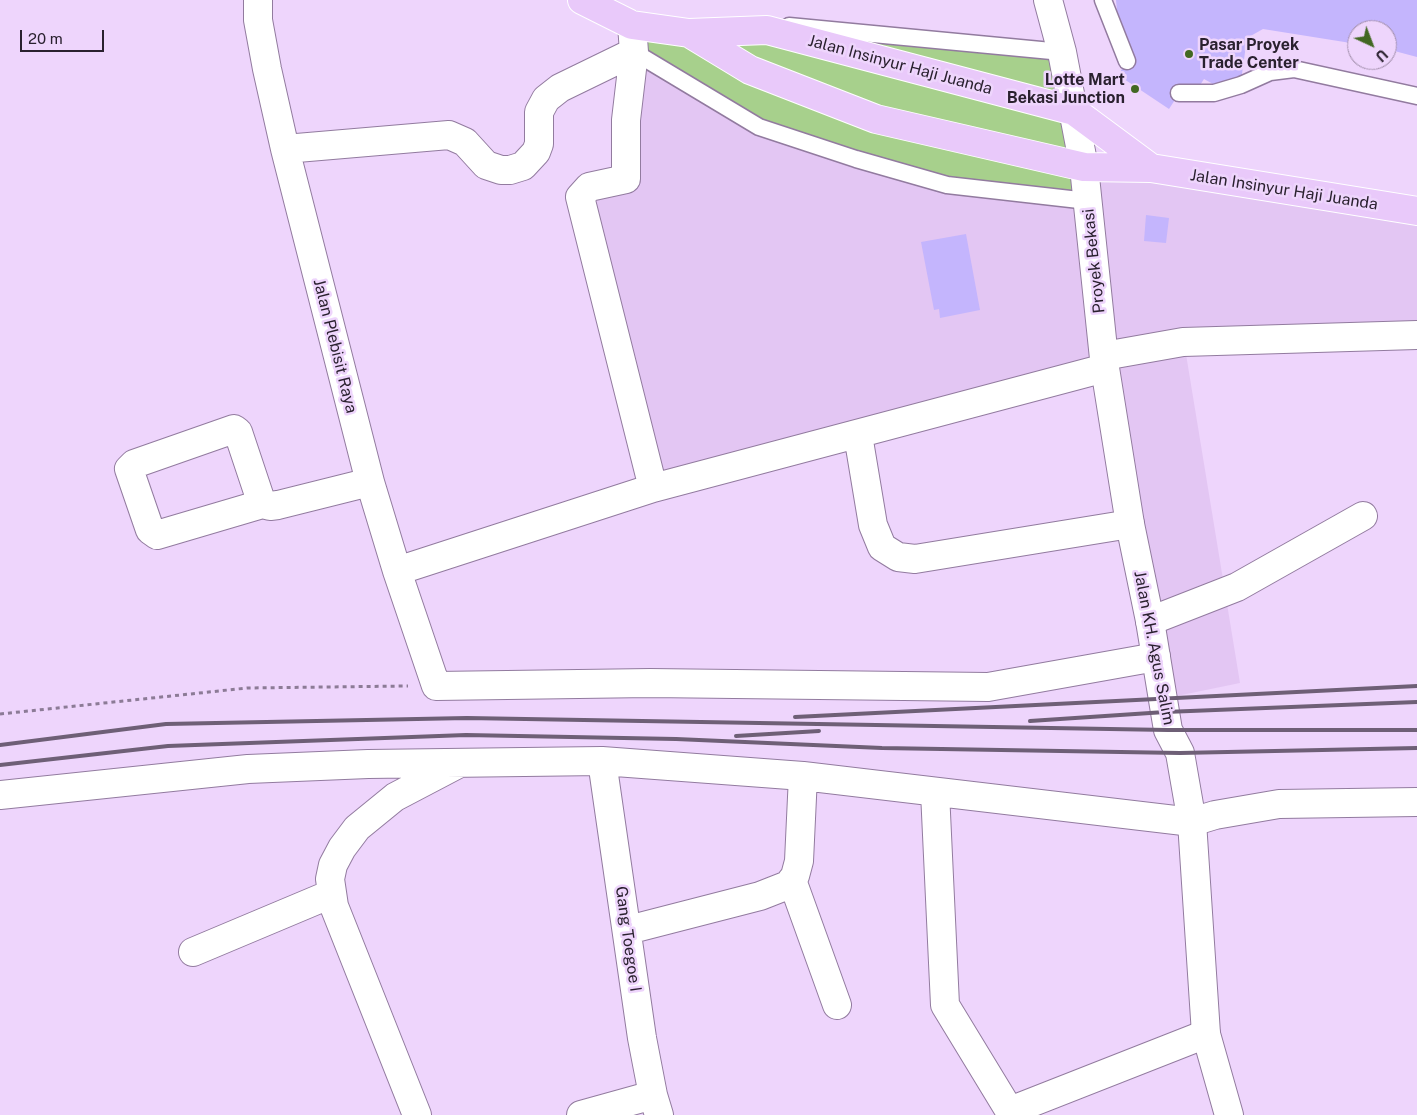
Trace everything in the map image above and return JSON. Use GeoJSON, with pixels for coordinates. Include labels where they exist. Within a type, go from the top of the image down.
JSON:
{"type":"FeatureCollection","features":[{"type":"Feature","properties":{"kind":"main road","name":"Jalan Insinyur Haji Juanda"},"geometry":{"type":"LineString","coordinates":[[582,0],[632,25],[689,33],[767,30],[1074,110],[1151,168]]}},
{"type":"Feature","properties":{"kind":"main road","name":"Jalan Insinyur Haji Juanda"},"geometry":{"type":"LineString","coordinates":[[689,33],[750,70],[876,119],[1084,167],[1151,168],[1417,211]]}},
{"type":"Feature","properties":{"kind":"street","name":"Jalan Plebisit Raya"},"geometry":{"type":"LineString","coordinates":[[258,0],[258,20],[285,149],[370,482],[397,571],[436,686]]}},
{"type":"Feature","properties":{"kind":"street","name":"Proyek Bekasi"},"geometry":{"type":"LineString","coordinates":[[1048,0],[1062,52],[1084,167],[1105,362]]}},
{"type":"Feature","properties":{"kind":"street"},"geometry":{"type":"LineString","coordinates":[[632,25],[634,52],[626,120],[626,180],[589,187],[580,196],[653,488]]}},
{"type":"Feature","properties":{"kind":"street"},"geometry":{"type":"LineString","coordinates":[[285,149],[449,134],[464,142],[486,165],[501,170],[510,170],[523,166],[536,152],[539,144],[539,112],[546,99],[560,88],[634,52]]}},
{"type":"Feature","properties":{"kind":"street"},"geometry":{"type":"LineString","coordinates":[[397,571],[653,488],[858,435],[1105,362],[1184,342],[1417,335]]}},
{"type":"Feature","properties":{"kind":"street","name":"Jalan KH. Agus Salim"},"geometry":{"type":"LineString","coordinates":[[1105,362],[1130,524],[1150,621],[1168,730],[1180,754],[1192,822],[1206,1034],[1229,1115]]}},
{"type":"Feature","properties":{"kind":"street"},"geometry":{"type":"LineString","coordinates":[[262,504],[238,432],[234,429],[134,464],[130,469],[150,530],[154,534],[262,504],[278,505],[370,482]]}},
{"type":"Feature","properties":{"kind":"street"},"geometry":{"type":"LineString","coordinates":[[858,435],[873,525],[882,547],[898,557],[915,559],[1130,524]]}},
{"type":"Feature","properties":{"kind":"street"},"geometry":{"type":"LineString","coordinates":[[1150,621],[1237,587],[1363,516]]}},
{"type":"Feature","properties":{"kind":"street"},"geometry":{"type":"LineString","coordinates":[[436,686],[650,683],[988,687],[1156,657]]}},
{"type":"Feature","properties":{"kind":"street"},"geometry":{"type":"LineString","coordinates":[[0,795],[248,770],[368,764],[602,761],[803,776],[1192,822],[1215,815],[1279,804],[1417,802]]}},
{"type":"Feature","properties":{"kind":"street","name":"Gang Toegoe I"},"geometry":{"type":"LineString","coordinates":[[602,761],[628,930],[642,1038],[656,1105]]}},
{"type":"Feature","properties":{"kind":"street"},"geometry":{"type":"LineString","coordinates":[[417,1115],[334,906],[330,879],[333,865],[342,848],[358,828],[395,797],[460,763]]}},
{"type":"Feature","properties":{"kind":"street"},"geometry":{"type":"LineString","coordinates":[[628,930],[760,896],[782,888],[792,880],[799,861],[803,776]]}},
{"type":"Feature","properties":{"kind":"street"},"geometry":{"type":"LineString","coordinates":[[935,792],[945,1005],[1011,1113],[1206,1034]]}},
{"type":"Feature","properties":{"kind":"street"},"geometry":{"type":"LineString","coordinates":[[792,880],[837,1005]]}},
{"type":"Feature","properties":{"kind":"street"},"geometry":{"type":"LineString","coordinates":[[193,952],[331,894]]}},
{"type":"Feature","properties":{"kind":"street"},"geometry":{"type":"LineString","coordinates":[[580,1115],[656,1105]]}},
{"type":"Feature","properties":{"kind":"lane"},"geometry":{"type":"LineString","coordinates":[[1103,0],[1127,61]]}},
{"type":"Feature","properties":{"kind":"lane"},"geometry":{"type":"LineString","coordinates":[[767,30],[794,26],[1062,52]]}},
{"type":"Feature","properties":{"kind":"lane"},"geometry":{"type":"LineString","coordinates":[[634,52],[759,127],[847,156],[947,185],[1088,201]]}},
{"type":"Feature","properties":{"kind":"lane"},"geometry":{"type":"LineString","coordinates":[[1179,93],[1214,93],[1242,85],[1270,72],[1294,69],[1417,96]]}},
{"type":"Feature","properties":{"kind":"path"},"geometry":{"type":"LineString","coordinates":[[0,714],[247,688],[436,686]]}},
{"type":"Feature","properties":{"kind":"shaded area"},"geometry":{"type":"Polygon","coordinates":[[[634,52],[1084,167],[1417,211],[1417,335],[1184,342],[1240,683],[1162,699],[1105,368],[653,488],[589,187],[626,179],[634,52]]]}},
{"type":"Feature","properties":{"kind":"green space"},"geometry":{"type":"Polygon","coordinates":[[[632,25],[1062,52],[1088,201],[947,185],[759,127],[634,52],[632,25]]]}},
{"type":"Feature","properties":{"kind":"building","name":"Pasar Proyek Trade Center"},"geometry":{"type":"Polygon","coordinates":[[[1116,0],[1417,0],[1417,57],[1397,52],[1397,20],[1347,20],[1347,42],[1263,29],[1247,38],[1241,81],[1222,89],[1204,79],[1195,93],[1184,86],[1169,109],[1118,75],[1133,52],[1117,11],[1116,0]]]}},
{"type":"Feature","properties":{"kind":"building"},"geometry":{"type":"Polygon","coordinates":[[[1146,215],[1169,218],[1166,243],[1144,241],[1146,215]]]}},
{"type":"Feature","properties":{"kind":"building"},"geometry":{"type":"Polygon","coordinates":[[[966,234],[980,310],[940,318],[939,309],[934,310],[921,242],[966,234]]]}},
{"type":"Feature","properties":{"kind":"railway"},"geometry":{"type":"LineString","coordinates":[[795,717],[1417,686]]}},
{"type":"Feature","properties":{"kind":"railway"},"geometry":{"type":"LineString","coordinates":[[1030,721],[1165,712],[1417,702]]}},
{"type":"Feature","properties":{"kind":"railway"},"geometry":{"type":"LineString","coordinates":[[0,745],[166,724],[467,718],[1168,730],[1417,730]]}},
{"type":"Feature","properties":{"kind":"railway"},"geometry":{"type":"LineString","coordinates":[[736,736],[819,731]]}},
{"type":"Feature","properties":{"kind":"railway"},"geometry":{"type":"LineString","coordinates":[[0,765],[168,746],[466,735],[676,739],[882,748],[1180,753],[1417,748]]}},
{"type":"Feature","properties":{"kind":"place","name":"Pasar Proyek Trade Center"},"geometry":{"type":"Point","coordinates":[1189,54]}},
{"type":"Feature","properties":{"kind":"place","name":"Lotte Mart Bekasi Junction"},"geometry":{"type":"Point","coordinates":[1135,89]}}]}
